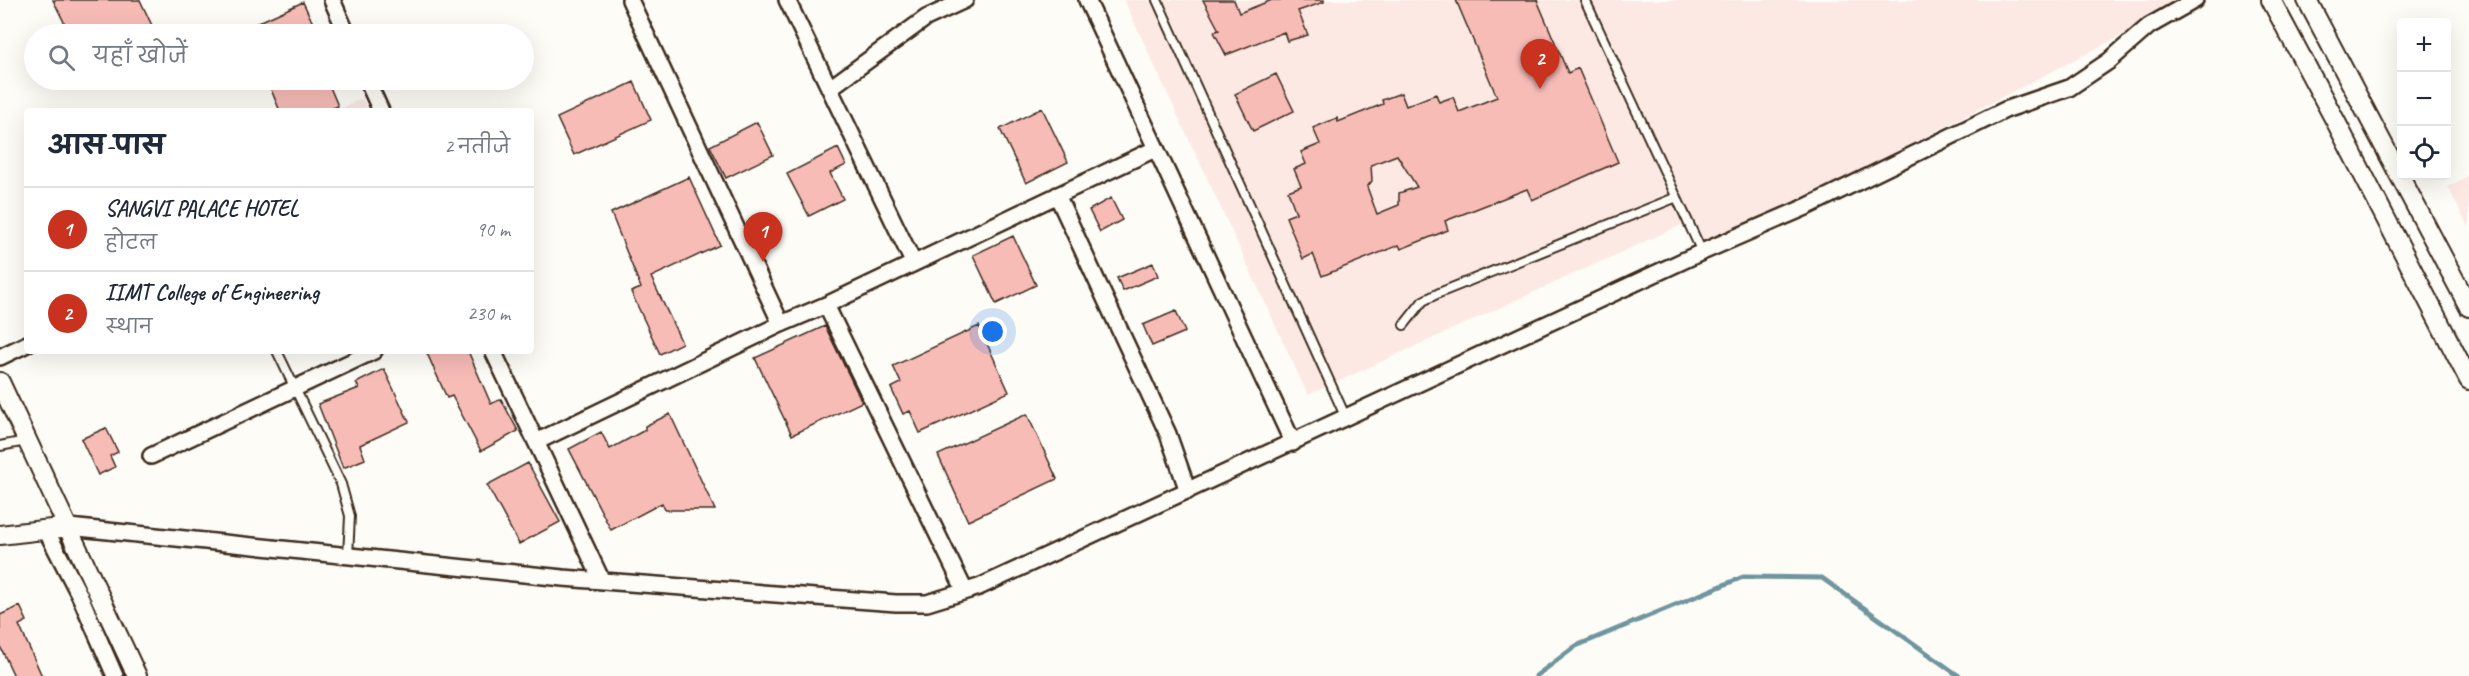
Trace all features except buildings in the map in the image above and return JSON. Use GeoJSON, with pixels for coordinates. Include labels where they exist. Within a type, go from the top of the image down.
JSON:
{"type":"FeatureCollection","features":[{"type":"Feature","properties":{"kind":"street"},"geometry":{"type":"LineString","coordinates":[[332,0],[343,24]]}},
{"type":"Feature","properties":{"kind":"street"},"geometry":{"type":"LineString","coordinates":[[630,0],[781,324]]}},
{"type":"Feature","properties":{"kind":"street"},"geometry":{"type":"LineString","coordinates":[[788,0],[914,261]]}},
{"type":"Feature","properties":{"kind":"street"},"geometry":{"type":"LineString","coordinates":[[830,88],[926,18],[965,0]]}},
{"type":"Feature","properties":{"kind":"street"},"geometry":{"type":"LineString","coordinates":[[1087,0],[1293,443]]}},
{"type":"Feature","properties":{"kind":"street"},"geometry":{"type":"LineString","coordinates":[[0,535],[69,527],[602,581],[896,603],[927,603],[979,587],[1702,252],[1806,207],[2005,110],[2064,90],[2109,61],[2148,26],[2195,0]]}},
{"type":"Feature","properties":{"kind":"street"},"geometry":{"type":"LineString","coordinates":[[2271,0],[2337,122],[2469,380]]}},
{"type":"Feature","properties":{"kind":"street"},"geometry":{"type":"LineString","coordinates":[[2307,0],[2469,307]]}},
{"type":"Feature","properties":{"kind":"street"},"geometry":{"type":"LineString","coordinates":[[372,90],[380,108]]}},
{"type":"Feature","properties":{"kind":"street"},"geometry":{"type":"LineString","coordinates":[[536,442],[914,261],[1155,149]]}},
{"type":"Feature","properties":{"kind":"street"},"geometry":{"type":"LineString","coordinates":[[1057,195],[1168,434],[1188,491]]}},
{"type":"Feature","properties":{"kind":"street"},"geometry":{"type":"LineString","coordinates":[[826,305],[965,591]]}},
{"type":"Feature","properties":{"kind":"street"},"geometry":{"type":"LineString","coordinates":[[0,357],[24,345]]}},
{"type":"Feature","properties":{"kind":"street"},"geometry":{"type":"LineString","coordinates":[[151,456],[368,354]]}},
{"type":"Feature","properties":{"kind":"street"},"geometry":{"type":"LineString","coordinates":[[494,354],[602,581]]}},
{"type":"Feature","properties":{"kind":"street"},"geometry":{"type":"LineString","coordinates":[[0,382],[137,676]]}},
{"type":"Feature","properties":{"kind":"street"},"geometry":{"type":"LineString","coordinates":[[46,530],[80,596],[115,676]]}},
{"type":"Feature","properties":{"kind":"lane"},"geometry":{"type":"LineString","coordinates":[[1157,0],[1346,418]]}},
{"type":"Feature","properties":{"kind":"lane"},"geometry":{"type":"LineString","coordinates":[[1585,0],[1702,252]]}},
{"type":"Feature","properties":{"kind":"lane"},"geometry":{"type":"LineString","coordinates":[[1404,325],[1424,301],[1439,293],[1677,197]]}},
{"type":"Feature","properties":{"kind":"lane"},"geometry":{"type":"LineString","coordinates":[[279,354],[341,484],[350,516],[348,556]]}},
{"type":"Feature","properties":{"kind":"lane"},"geometry":{"type":"LineString","coordinates":[[0,446],[28,441]]}},
{"type":"Feature","properties":{"kind":"shaded area"},"geometry":{"type":"Polygon","coordinates":[[[1124,0],[2190,0],[1702,252],[1688,222],[1308,395],[1124,0]]]}},
{"type":"Feature","properties":{"kind":"shaded area"},"geometry":{"type":"Polygon","coordinates":[[[362,98],[367,108],[342,108],[362,98]]]}},
{"type":"Feature","properties":{"kind":"shaded area"},"geometry":{"type":"Polygon","coordinates":[[[2469,175],[2469,229],[2448,187],[2469,175]]]}},
{"type":"Feature","properties":{"kind":"waterway"},"geometry":{"type":"LineString","coordinates":[[1536,676],[1576,646],[1743,577],[1822,578],[1959,676]]}},
{"type":"Feature","properties":{"kind":"place","name":"IIMT College of Engineering"},"geometry":{"type":"Point","coordinates":[1540,89]}},
{"type":"Feature","properties":{"kind":"place","name":"SANGVI PALACE HOTEL"},"geometry":{"type":"Point","coordinates":[763,262]}}]}
